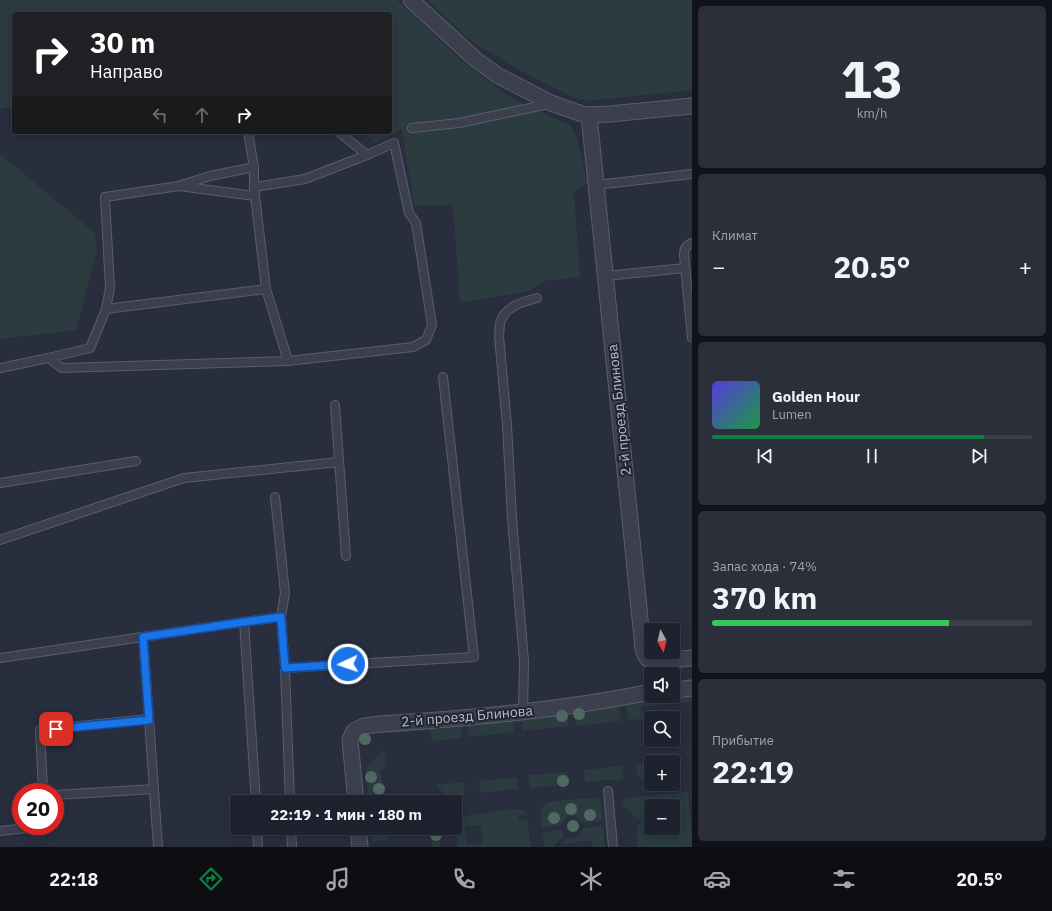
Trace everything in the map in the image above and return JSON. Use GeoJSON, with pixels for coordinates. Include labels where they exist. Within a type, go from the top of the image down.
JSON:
{"type":"FeatureCollection","features":[{"type":"Feature","properties":{"kind":"street"},"geometry":{"type":"LineString","coordinates":[[411,0],[475,59],[497,75],[551,103],[584,115],[692,106]]}},
{"type":"Feature","properties":{"kind":"street","name":"2-й проезд Блинова"},"geometry":{"type":"LineString","coordinates":[[589,115],[642,648],[644,655],[651,661],[692,658]]}},
{"type":"Feature","properties":{"kind":"street"},"geometry":{"type":"LineString","coordinates":[[680,689],[692,688]]}},
{"type":"Feature","properties":{"kind":"street","name":"2-й проезд Блинова"},"geometry":{"type":"LineString","coordinates":[[355,795],[350,740],[354,731],[364,726],[524,712],[614,700],[644,694]]}},
{"type":"Feature","properties":{"kind":"street"},"geometry":{"type":"LineString","coordinates":[[359,835],[360,847]]}},
{"type":"Feature","properties":{"kind":"lane"},"geometry":{"type":"LineString","coordinates":[[412,128],[459,123],[551,103]]}},
{"type":"Feature","properties":{"kind":"lane"},"geometry":{"type":"LineString","coordinates":[[248,134],[254,167],[254,187],[266,289],[288,361]]}},
{"type":"Feature","properties":{"kind":"lane"},"geometry":{"type":"LineString","coordinates":[[341,134],[367,155]]}},
{"type":"Feature","properties":{"kind":"lane"},"geometry":{"type":"LineString","coordinates":[[48,358],[62,368],[288,361],[413,347],[426,340],[432,325],[416,223],[409,213],[394,143],[305,179],[254,187]]}},
{"type":"Feature","properties":{"kind":"lane"},"geometry":{"type":"LineString","coordinates":[[0,368],[90,348],[106,309],[110,288],[105,197],[179,186],[210,176],[254,167]]}},
{"type":"Feature","properties":{"kind":"lane"},"geometry":{"type":"LineString","coordinates":[[596,185],[692,174]]}},
{"type":"Feature","properties":{"kind":"lane"},"geometry":{"type":"LineString","coordinates":[[179,186],[255,196]]}},
{"type":"Feature","properties":{"kind":"lane"},"geometry":{"type":"LineString","coordinates":[[692,243],[688,244],[684,248],[692,338]]}},
{"type":"Feature","properties":{"kind":"lane"},"geometry":{"type":"LineString","coordinates":[[605,276],[685,268]]}},
{"type":"Feature","properties":{"kind":"lane"},"geometry":{"type":"LineString","coordinates":[[106,309],[266,289]]}},
{"type":"Feature","properties":{"kind":"lane"},"geometry":{"type":"LineString","coordinates":[[524,712],[524,661],[499,336],[500,321],[507,311],[515,305],[537,298]]}},
{"type":"Feature","properties":{"kind":"lane"},"geometry":{"type":"LineString","coordinates":[[285,668],[474,657],[443,377]]}},
{"type":"Feature","properties":{"kind":"lane"},"geometry":{"type":"LineString","coordinates":[[335,405],[346,556]]}},
{"type":"Feature","properties":{"kind":"lane"},"geometry":{"type":"LineString","coordinates":[[0,482],[136,461]]}},
{"type":"Feature","properties":{"kind":"lane"},"geometry":{"type":"LineString","coordinates":[[0,540],[184,478],[339,462]]}},
{"type":"Feature","properties":{"kind":"lane"},"geometry":{"type":"LineString","coordinates":[[275,497],[285,593],[281,617],[285,668],[290,795]]}},
{"type":"Feature","properties":{"kind":"lane"},"geometry":{"type":"LineString","coordinates":[[0,658],[281,617]]}},
{"type":"Feature","properties":{"kind":"lane"},"geometry":{"type":"LineString","coordinates":[[244,622],[256,795]]}},
{"type":"Feature","properties":{"kind":"lane"},"geometry":{"type":"LineString","coordinates":[[143,637],[158,847]]}},
{"type":"Feature","properties":{"kind":"lane"},"geometry":{"type":"LineString","coordinates":[[43,783],[40,730],[149,720]]}},
{"type":"Feature","properties":{"kind":"lane"},"geometry":{"type":"LineString","coordinates":[[64,794],[154,789]]}},
{"type":"Feature","properties":{"kind":"lane"},"geometry":{"type":"LineString","coordinates":[[608,792],[613,847]]}},
{"type":"Feature","properties":{"kind":"lane"},"geometry":{"type":"LineString","coordinates":[[0,831],[12,830]]}},
{"type":"Feature","properties":{"kind":"lane"},"geometry":{"type":"LineString","coordinates":[[257,835],[258,847]]}},
{"type":"Feature","properties":{"kind":"lane"},"geometry":{"type":"LineString","coordinates":[[292,835],[292,847]]}},
{"type":"Feature","properties":{"kind":"shaded area"},"geometry":{"type":"Polygon","coordinates":[[[0,0],[397,0],[464,63],[508,96],[571,125],[577,138],[587,182],[574,193],[580,277],[545,281],[529,291],[460,303],[453,205],[414,206],[402,129],[375,143],[367,134],[392,134],[392,12],[12,12],[12,107],[0,108],[0,0]]]}},
{"type":"Feature","properties":{"kind":"shaded area"},"geometry":{"type":"Polygon","coordinates":[[[427,0],[692,0],[692,90],[588,101],[572,97],[521,71],[471,41],[427,0]]]}},
{"type":"Feature","properties":{"kind":"shaded area"},"geometry":{"type":"Polygon","coordinates":[[[0,154],[95,233],[97,251],[76,330],[0,339],[0,154]]]}},
{"type":"Feature","properties":{"kind":"shaded area"},"geometry":{"type":"Polygon","coordinates":[[[692,693],[692,702],[642,707],[643,719],[628,720],[626,701],[644,699],[644,703],[680,703],[680,694],[692,693]]]}},
{"type":"Feature","properties":{"kind":"shaded area"},"geometry":{"type":"Polygon","coordinates":[[[619,704],[621,721],[576,726],[575,711],[619,704]]]}},
{"type":"Feature","properties":{"kind":"shaded area"},"geometry":{"type":"Polygon","coordinates":[[[567,712],[569,726],[522,731],[521,717],[567,712]]]}},
{"type":"Feature","properties":{"kind":"shaded area"},"geometry":{"type":"Polygon","coordinates":[[[513,718],[514,732],[469,737],[467,723],[513,718]]]}},
{"type":"Feature","properties":{"kind":"shaded area"},"geometry":{"type":"Polygon","coordinates":[[[460,723],[462,738],[432,741],[430,730],[380,734],[386,729],[460,723]]]}},
{"type":"Feature","properties":{"kind":"shaded area"},"geometry":{"type":"Polygon","coordinates":[[[384,749],[386,768],[381,769],[383,792],[368,794],[366,768],[384,749]]]}},
{"type":"Feature","properties":{"kind":"shaded area"},"geometry":{"type":"Polygon","coordinates":[[[644,764],[644,779],[641,779],[637,775],[636,765],[644,764]]]}},
{"type":"Feature","properties":{"kind":"shaded area"},"geometry":{"type":"Polygon","coordinates":[[[622,766],[623,779],[585,782],[584,770],[622,766]]]}},
{"type":"Feature","properties":{"kind":"shaded area"},"geometry":{"type":"Polygon","coordinates":[[[567,772],[569,784],[530,788],[529,775],[567,772]]]}},
{"type":"Feature","properties":{"kind":"shaded area"},"geometry":{"type":"Polygon","coordinates":[[[517,777],[518,789],[480,793],[479,781],[517,777]]]}},
{"type":"Feature","properties":{"kind":"shaded area"},"geometry":{"type":"Polygon","coordinates":[[[464,782],[465,795],[445,795],[436,785],[464,782]]]}},
{"type":"Feature","properties":{"kind":"shaded area"},"geometry":{"type":"Polygon","coordinates":[[[688,792],[692,847],[638,847],[637,829],[643,821],[634,816],[622,804],[623,800],[627,798],[688,792]]]}},
{"type":"Feature","properties":{"kind":"shaded area"},"geometry":{"type":"Polygon","coordinates":[[[587,798],[597,799],[599,801],[602,809],[602,821],[583,823],[575,816],[571,816],[564,821],[562,825],[542,828],[541,810],[548,802],[587,798]]]}},
{"type":"Feature","properties":{"kind":"shaded area"},"geometry":{"type":"Polygon","coordinates":[[[513,809],[522,810],[526,814],[518,816],[519,820],[527,819],[531,847],[457,847],[456,835],[462,835],[462,817],[513,809]],[[481,825],[465,827],[467,844],[482,843],[481,825]]]}},
{"type":"Feature","properties":{"kind":"shaded area"},"geometry":{"type":"Polygon","coordinates":[[[603,826],[605,847],[593,847],[592,841],[560,844],[568,838],[578,836],[583,828],[603,826]]]}},
{"type":"Feature","properties":{"kind":"shaded area"},"geometry":{"type":"Polygon","coordinates":[[[562,830],[565,836],[554,845],[554,847],[544,847],[543,832],[562,830]]]}},
{"type":"Feature","properties":{"kind":"shaded area"},"geometry":{"type":"Polygon","coordinates":[[[373,835],[388,835],[388,840],[373,841],[373,835]]]}},
{"type":"Feature","properties":{"kind":"shaded area"},"geometry":{"type":"Polygon","coordinates":[[[431,835],[439,835],[440,847],[432,847],[431,835]]]}},
{"type":"Feature","properties":{"kind":"route"},"geometry":{"type":"LineString","coordinates":[[56,729],[149,720],[143,637],[281,617],[285,668],[348,664]]}}]}
